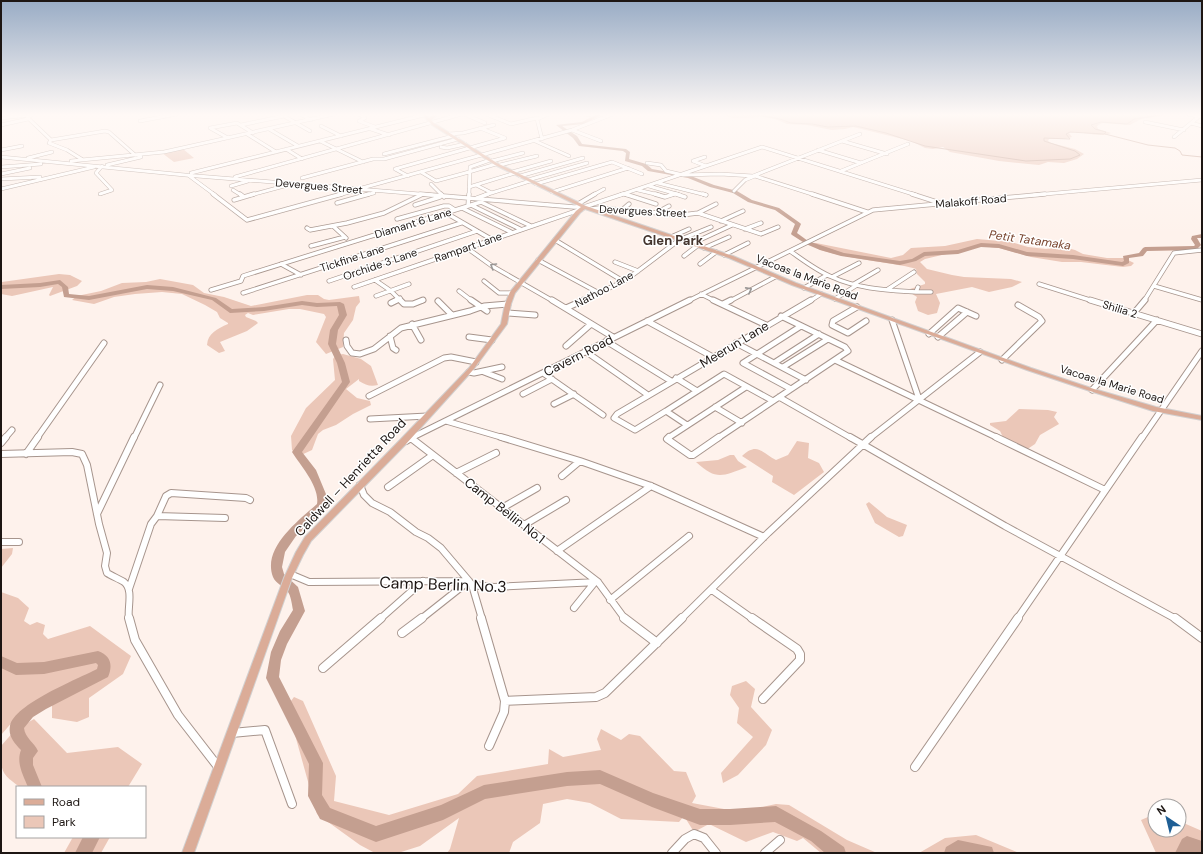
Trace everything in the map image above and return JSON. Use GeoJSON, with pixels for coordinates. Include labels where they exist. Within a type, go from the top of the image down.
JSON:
{"type":"FeatureCollection","features":[{"type":"Feature","properties":{"kind":"main road","name":"Vacoas la Marie Road"},"geometry":{"type":"LineString","coordinates":[[483,155],[520,176],[581,206],[716,252],[775,277],[929,334],[1092,390],[1160,410],[1202,418]]}},
{"type":"Feature","properties":{"kind":"main road","name":"Caldwell – Henrietta Road"},"geometry":{"type":"LineString","coordinates":[[188,853],[283,589],[299,554],[308,539],[404,442],[469,372],[504,324],[512,293],[581,206]]}},
{"type":"Feature","properties":{"kind":"street"},"geometry":{"type":"LineString","coordinates":[[22,159],[44,154]]}},
{"type":"Feature","properties":{"kind":"street"},"geometry":{"type":"LineString","coordinates":[[73,154],[83,160]]}},
{"type":"Feature","properties":{"kind":"street"},"geometry":{"type":"LineString","coordinates":[[1,167],[141,154],[141,156],[146,156]]}},
{"type":"Feature","properties":{"kind":"street"},"geometry":{"type":"LineString","coordinates":[[1,189],[156,154]]}},
{"type":"Feature","properties":{"kind":"street"},"geometry":{"type":"LineString","coordinates":[[186,175],[269,154]]}},
{"type":"Feature","properties":{"kind":"street"},"geometry":{"type":"LineString","coordinates":[[294,154],[302,159]]}},
{"type":"Feature","properties":{"kind":"street"},"geometry":{"type":"LineString","coordinates":[[230,178],[320,154]]}},
{"type":"Feature","properties":{"kind":"street"},"geometry":{"type":"LineString","coordinates":[[347,154],[363,162]]}},
{"type":"Feature","properties":{"kind":"street"},"geometry":{"type":"LineString","coordinates":[[302,178],[375,159],[384,159],[403,154]]}},
{"type":"Feature","properties":{"kind":"street"},"geometry":{"type":"LineString","coordinates":[[408,176],[395,169],[450,154]]}},
{"type":"Feature","properties":{"kind":"street"},"geometry":{"type":"LineString","coordinates":[[186,175],[247,220],[487,154]]}},
{"type":"Feature","properties":{"kind":"street"},"geometry":{"type":"LineString","coordinates":[[421,172],[436,181],[469,172],[520,154]]}},
{"type":"Feature","properties":{"kind":"street"},"geometry":{"type":"LineString","coordinates":[[564,154],[569,156]]}},
{"type":"Feature","properties":{"kind":"street"},"geometry":{"type":"LineString","coordinates":[[581,206],[638,190],[742,154]]}},
{"type":"Feature","properties":{"kind":"street"},"geometry":{"type":"LineString","coordinates":[[784,154],[943,204]]}},
{"type":"Feature","properties":{"kind":"street"},"geometry":{"type":"LineString","coordinates":[[734,191],[743,182],[753,176],[808,154]]}},
{"type":"Feature","properties":{"kind":"street"},"geometry":{"type":"LineString","coordinates":[[829,154],[861,164]]}},
{"type":"Feature","properties":{"kind":"street"},"geometry":{"type":"LineString","coordinates":[[841,171],[887,154]]}},
{"type":"Feature","properties":{"kind":"street"},"geometry":{"type":"LineString","coordinates":[[469,172],[470,167],[474,164],[537,156]]}},
{"type":"Feature","properties":{"kind":"street"},"geometry":{"type":"LineString","coordinates":[[1,157],[54,162]]}},
{"type":"Feature","properties":{"kind":"street"},"geometry":{"type":"LineString","coordinates":[[705,157],[692,161],[706,166]]}},
{"type":"Feature","properties":{"kind":"street"},"geometry":{"type":"LineString","coordinates":[[520,176],[583,158]]}},
{"type":"Feature","properties":{"kind":"street"},"geometry":{"type":"LineString","coordinates":[[469,187],[551,161]]}},
{"type":"Feature","properties":{"kind":"street"},"geometry":{"type":"LineString","coordinates":[[1,174],[54,162]]}},
{"type":"Feature","properties":{"kind":"street","name":"Devergues Street"},"geometry":{"type":"LineString","coordinates":[[54,162],[358,190],[574,207],[581,206]]}},
{"type":"Feature","properties":{"kind":"street"},"geometry":{"type":"LineString","coordinates":[[536,184],[613,162],[642,174]]}},
{"type":"Feature","properties":{"kind":"street"},"geometry":{"type":"LineString","coordinates":[[647,162],[661,165],[666,171],[683,175],[720,174],[753,176],[867,212]]}},
{"type":"Feature","properties":{"kind":"street"},"geometry":{"type":"LineString","coordinates":[[474,199],[587,163]]}},
{"type":"Feature","properties":{"kind":"street"},"geometry":{"type":"LineString","coordinates":[[100,194],[112,190],[96,173],[101,166]]}},
{"type":"Feature","properties":{"kind":"street"},"geometry":{"type":"LineString","coordinates":[[552,192],[628,168]]}},
{"type":"Feature","properties":{"kind":"street"},"geometry":{"type":"LineString","coordinates":[[530,181],[570,171]]}},
{"type":"Feature","properties":{"kind":"street","name":"Diamant 6 Lane"},"geometry":{"type":"LineString","coordinates":[[210,290],[242,280],[244,276],[281,264],[469,206],[469,172]]}},
{"type":"Feature","properties":{"kind":"street"},"geometry":{"type":"LineString","coordinates":[[1,179],[56,176]]}},
{"type":"Feature","properties":{"kind":"street"},"geometry":{"type":"LineString","coordinates":[[231,186],[252,180]]}},
{"type":"Feature","properties":{"kind":"street","name":"Malakoff Road"},"geometry":{"type":"LineString","coordinates":[[753,268],[867,212],[884,208],[1202,180]]}},
{"type":"Feature","properties":{"kind":"street"},"geometry":{"type":"LineString","coordinates":[[657,183],[706,195]]}},
{"type":"Feature","properties":{"kind":"street"},"geometry":{"type":"LineString","coordinates":[[234,200],[292,184]]}},
{"type":"Feature","properties":{"kind":"street"},"geometry":{"type":"LineString","coordinates":[[415,205],[444,197],[432,184]]}},
{"type":"Feature","properties":{"kind":"street"},"geometry":{"type":"LineString","coordinates":[[476,185],[492,193]]}},
{"type":"Feature","properties":{"kind":"street"},"geometry":{"type":"LineString","coordinates":[[648,186],[685,197]]}},
{"type":"Feature","properties":{"kind":"street"},"geometry":{"type":"LineString","coordinates":[[581,206],[604,189]]}},
{"type":"Feature","properties":{"kind":"street"},"geometry":{"type":"LineString","coordinates":[[233,190],[244,197]]}},
{"type":"Feature","properties":{"kind":"street"},"geometry":{"type":"LineString","coordinates":[[638,190],[667,197],[675,194]]}},
{"type":"Feature","properties":{"kind":"street"},"geometry":{"type":"LineString","coordinates":[[337,203],[378,191]]}},
{"type":"Feature","properties":{"kind":"street"},"geometry":{"type":"LineString","coordinates":[[624,194],[656,204]]}},
{"type":"Feature","properties":{"kind":"street"},"geometry":{"type":"LineString","coordinates":[[307,228],[310,230],[333,226],[386,214],[421,195]]}},
{"type":"Feature","properties":{"kind":"street"},"geometry":{"type":"LineString","coordinates":[[469,206],[487,200]]}},
{"type":"Feature","properties":{"kind":"street"},"geometry":{"type":"LineString","coordinates":[[481,202],[531,226]]}},
{"type":"Feature","properties":{"kind":"street"},"geometry":{"type":"LineString","coordinates":[[622,210],[629,204]]}},
{"type":"Feature","properties":{"kind":"street","name":"Devergues Street"},"geometry":{"type":"LineString","coordinates":[[592,209],[682,215],[698,213],[716,204]]}},
{"type":"Feature","properties":{"kind":"street"},"geometry":{"type":"LineString","coordinates":[[397,219],[444,206],[449,206],[455,210]]}},
{"type":"Feature","properties":{"kind":"street"},"geometry":{"type":"LineString","coordinates":[[469,206],[520,229]]}},
{"type":"Feature","properties":{"kind":"street","name":"Rampart Lane"},"geometry":{"type":"LineString","coordinates":[[354,287],[531,226],[581,206]]}},
{"type":"Feature","properties":{"kind":"street"},"geometry":{"type":"LineString","coordinates":[[655,213],[669,206]]}},
{"type":"Feature","properties":{"kind":"street"},"geometry":{"type":"LineString","coordinates":[[462,208],[511,232]]}},
{"type":"Feature","properties":{"kind":"street"},"geometry":{"type":"LineString","coordinates":[[721,221],[743,211]]}},
{"type":"Feature","properties":{"kind":"street"},"geometry":{"type":"LineString","coordinates":[[446,213],[491,239]]}},
{"type":"Feature","properties":{"kind":"street"},"geometry":{"type":"LineString","coordinates":[[698,213],[762,234],[778,227]]}},
{"type":"Feature","properties":{"kind":"street"},"geometry":{"type":"LineString","coordinates":[[393,217],[406,226]]}},
{"type":"Feature","properties":{"kind":"street","name":"Tickfine Lane"},"geometry":{"type":"LineString","coordinates":[[243,293],[461,222]]}},
{"type":"Feature","properties":{"kind":"street"},"geometry":{"type":"LineString","coordinates":[[745,229],[761,223]]}},
{"type":"Feature","properties":{"kind":"street"},"geometry":{"type":"LineString","coordinates":[[691,244],[732,225]]}},
{"type":"Feature","properties":{"kind":"street"},"geometry":{"type":"LineString","coordinates":[[333,226],[350,243]]}},
{"type":"Feature","properties":{"kind":"street","name":"Nathoo Lane"},"geometry":{"type":"LineString","coordinates":[[566,308],[623,281],[679,240],[711,227]]}},
{"type":"Feature","properties":{"kind":"street"},"geometry":{"type":"LineString","coordinates":[[671,237],[689,229]]}},
{"type":"Feature","properties":{"kind":"street","name":"Orchide 3 Lane"},"geometry":{"type":"LineString","coordinates":[[329,281],[476,231]]}},
{"type":"Feature","properties":{"kind":"street"},"geometry":{"type":"LineString","coordinates":[[311,246],[344,237]]}},
{"type":"Feature","properties":{"kind":"street"},"geometry":{"type":"LineString","coordinates":[[704,248],[729,237]]}},
{"type":"Feature","properties":{"kind":"street"},"geometry":{"type":"LineString","coordinates":[[555,240],[623,281]]}},
{"type":"Feature","properties":{"kind":"street"},"geometry":{"type":"LineString","coordinates":[[724,255],[748,243]]}},
{"type":"Feature","properties":{"kind":"street"},"geometry":{"type":"LineString","coordinates":[[684,256],[697,246]]}},
{"type":"Feature","properties":{"kind":"street"},"geometry":{"type":"LineString","coordinates":[[467,248],[492,266],[566,308],[613,337]]}},
{"type":"Feature","properties":{"kind":"street"},"geometry":{"type":"LineString","coordinates":[[1134,313],[1154,286],[1174,253],[1202,250]]}},
{"type":"Feature","properties":{"kind":"street"},"geometry":{"type":"LineString","coordinates":[[790,251],[829,276],[855,285],[888,290],[931,292]]}},
{"type":"Feature","properties":{"kind":"street"},"geometry":{"type":"LineString","coordinates":[[700,264],[716,252]]}},
{"type":"Feature","properties":{"kind":"street"},"geometry":{"type":"LineString","coordinates":[[538,260],[599,293]]}},
{"type":"Feature","properties":{"kind":"street"},"geometry":{"type":"LineString","coordinates":[[614,262],[638,271]]}},
{"type":"Feature","properties":{"kind":"street"},"geometry":{"type":"LineString","coordinates":[[804,288],[859,263]]}},
{"type":"Feature","properties":{"kind":"street"},"geometry":{"type":"LineString","coordinates":[[281,264],[301,275]]}},
{"type":"Feature","properties":{"kind":"street","name":"Cavern Road"},"geometry":{"type":"LineString","coordinates":[[404,442],[753,268]]}},
{"type":"Feature","properties":{"kind":"street"},"geometry":{"type":"LineString","coordinates":[[835,299],[878,270]]}},
{"type":"Feature","properties":{"kind":"street"},"geometry":{"type":"LineString","coordinates":[[888,290],[914,272]]}},
{"type":"Feature","properties":{"kind":"street"},"geometry":{"type":"LineString","coordinates":[[723,304],[775,277]]}},
{"type":"Feature","properties":{"kind":"street"},"geometry":{"type":"LineString","coordinates":[[375,280],[391,290],[404,304],[413,304],[423,300]]}},
{"type":"Feature","properties":{"kind":"street"},"geometry":{"type":"LineString","coordinates":[[484,281],[499,293],[512,293]]}},
{"type":"Feature","properties":{"kind":"street"},"geometry":{"type":"LineString","coordinates":[[376,296],[409,284]]}},
{"type":"Feature","properties":{"kind":"street","name":"Shilia 2"},"geometry":{"type":"LineString","coordinates":[[1039,284],[1202,334]]}},
{"type":"Feature","properties":{"kind":"street"},"geometry":{"type":"LineString","coordinates":[[1154,286],[1202,300]]}},
{"type":"Feature","properties":{"kind":"street"},"geometry":{"type":"LineString","coordinates":[[916,292],[918,287]]}},
{"type":"Feature","properties":{"kind":"street"},"geometry":{"type":"LineString","coordinates":[[459,291],[487,311]]}},
{"type":"Feature","properties":{"kind":"street"},"geometry":{"type":"LineString","coordinates":[[701,294],[766,325]]}},
{"type":"Feature","properties":{"kind":"street","name":"Meerun Lane"},"geometry":{"type":"LineString","coordinates":[[666,411],[635,430],[614,418],[617,414],[648,395],[821,294]]}},
{"type":"Feature","properties":{"kind":"street"},"geometry":{"type":"LineString","coordinates":[[391,303],[400,298]]}},
{"type":"Feature","properties":{"kind":"street"},"geometry":{"type":"LineString","coordinates":[[438,301],[452,315]]}},
{"type":"Feature","properties":{"kind":"street"},"geometry":{"type":"LineString","coordinates":[[346,340],[346,346],[350,352],[358,354],[378,347],[398,329],[412,324],[482,307],[508,304]]}},
{"type":"Feature","properties":{"kind":"street"},"geometry":{"type":"LineString","coordinates":[[1002,360],[1042,321],[1039,317],[1018,305]]}},
{"type":"Feature","properties":{"kind":"street"},"geometry":{"type":"LineString","coordinates":[[857,307],[834,322],[832,325],[848,333],[866,321]]}},
{"type":"Feature","properties":{"kind":"street"},"geometry":{"type":"LineString","coordinates":[[929,334],[958,308],[976,316]]}},
{"type":"Feature","properties":{"kind":"street"},"geometry":{"type":"LineString","coordinates":[[938,337],[967,312]]}},
{"type":"Feature","properties":{"kind":"street"},"geometry":{"type":"LineString","coordinates":[[506,313],[535,315]]}},
{"type":"Feature","properties":{"kind":"street"},"geometry":{"type":"LineString","coordinates":[[746,387],[668,439],[693,456],[848,351],[848,349],[781,316]]}},
{"type":"Feature","properties":{"kind":"street"},"geometry":{"type":"LineString","coordinates":[[892,320],[918,399]]}},
{"type":"Feature","properties":{"kind":"street"},"geometry":{"type":"LineString","coordinates":[[1092,390],[1158,320]]}},
{"type":"Feature","properties":{"kind":"street"},"geometry":{"type":"LineString","coordinates":[[647,321],[713,357]]}},
{"type":"Feature","properties":{"kind":"street"},"geometry":{"type":"LineString","coordinates":[[412,324],[421,340]]}},
{"type":"Feature","properties":{"kind":"street"},"geometry":{"type":"LineString","coordinates":[[566,346],[591,324]]}},
{"type":"Feature","properties":{"kind":"street"},"geometry":{"type":"LineString","coordinates":[[792,389],[743,363],[801,326]]}},
{"type":"Feature","properties":{"kind":"street"},"geometry":{"type":"LineString","coordinates":[[774,362],[819,334]]}},
{"type":"Feature","properties":{"kind":"street"},"geometry":{"type":"LineString","coordinates":[[390,336],[393,348],[396,350]]}},
{"type":"Feature","properties":{"kind":"street"},"geometry":{"type":"LineString","coordinates":[[469,337],[492,340]]}},
{"type":"Feature","properties":{"kind":"street"},"geometry":{"type":"LineString","coordinates":[[783,368],[828,339]]}},
{"type":"Feature","properties":{"kind":"street"},"geometry":{"type":"LineString","coordinates":[[606,341],[674,380],[697,391]]}},
{"type":"Feature","properties":{"kind":"street"},"geometry":{"type":"LineString","coordinates":[[26,454],[104,343]]}},
{"type":"Feature","properties":{"kind":"street"},"geometry":{"type":"LineString","coordinates":[[736,343],[806,380]]}},
{"type":"Feature","properties":{"kind":"street"},"geometry":{"type":"LineString","coordinates":[[915,766],[1202,350]]}},
{"type":"Feature","properties":{"kind":"street"},"geometry":{"type":"LineString","coordinates":[[585,352],[648,395]]}},
{"type":"Feature","properties":{"kind":"street"},"geometry":{"type":"LineString","coordinates":[[505,701],[596,697],[605,693],[712,590],[764,537],[863,444],[918,399],[980,352]]}},
{"type":"Feature","properties":{"kind":"street"},"geometry":{"type":"LineString","coordinates":[[369,396],[444,358],[451,357],[476,362]]}},
{"type":"Feature","properties":{"kind":"street"},"geometry":{"type":"LineString","coordinates":[[835,360],[1105,490]]}},
{"type":"Feature","properties":{"kind":"street"},"geometry":{"type":"LineString","coordinates":[[469,372],[474,374],[502,367]]}},
{"type":"Feature","properties":{"kind":"street"},"geometry":{"type":"LineString","coordinates":[[484,371],[502,379]]}},
{"type":"Feature","properties":{"kind":"street"},"geometry":{"type":"LineString","coordinates":[[543,372],[603,415]]}},
{"type":"Feature","properties":{"kind":"street"},"geometry":{"type":"LineString","coordinates":[[687,425],[666,411],[724,374],[773,401]]}},
{"type":"Feature","properties":{"kind":"street"},"geometry":{"type":"LineString","coordinates":[[523,394],[552,379]]}},
{"type":"Feature","properties":{"kind":"street"},"geometry":{"type":"LineString","coordinates":[[97,514],[160,385]]}},
{"type":"Feature","properties":{"kind":"street"},"geometry":{"type":"LineString","coordinates":[[554,404],[574,394]]}},
{"type":"Feature","properties":{"kind":"street"},"geometry":{"type":"LineString","coordinates":[[779,397],[1060,556],[1174,617],[1202,638]]}},
{"type":"Feature","properties":{"kind":"street"},"geometry":{"type":"LineString","coordinates":[[715,407],[742,423]]}},
{"type":"Feature","properties":{"kind":"street"},"geometry":{"type":"LineString","coordinates":[[370,419],[427,416]]}},
{"type":"Feature","properties":{"kind":"street"},"geometry":{"type":"LineString","coordinates":[[446,421],[580,461],[651,486],[764,537]]}},
{"type":"Feature","properties":{"kind":"street"},"geometry":{"type":"LineString","coordinates":[[1,443],[12,430]]}},
{"type":"Feature","properties":{"kind":"street","name":"Camp Bellin No.1"},"geometry":{"type":"LineString","coordinates":[[411,438],[597,582],[621,615],[657,643]]}},
{"type":"Feature","properties":{"kind":"street"},"geometry":{"type":"LineString","coordinates":[[1,454],[72,452],[82,454],[87,465],[97,514],[108,553],[105,566],[107,573],[126,583],[129,589]]}},
{"type":"Feature","properties":{"kind":"street"},"geometry":{"type":"LineString","coordinates":[[456,472],[496,453]]}},
{"type":"Feature","properties":{"kind":"street"},"geometry":{"type":"LineString","coordinates":[[388,487],[433,455]]}},
{"type":"Feature","properties":{"kind":"street"},"geometry":{"type":"LineString","coordinates":[[562,476],[580,461]]}},
{"type":"Feature","properties":{"kind":"street"},"geometry":{"type":"LineString","coordinates":[[360,485],[364,495],[372,503],[390,512],[416,532],[428,538],[441,548],[470,583],[505,701],[504,712],[489,746]]}},
{"type":"Feature","properties":{"kind":"street"},"geometry":{"type":"LineString","coordinates":[[557,551],[651,486]]}},
{"type":"Feature","properties":{"kind":"street"},"geometry":{"type":"LineString","coordinates":[[502,508],[537,488]]}},
{"type":"Feature","properties":{"kind":"street"},"geometry":{"type":"LineString","coordinates":[[219,768],[178,716],[135,640],[128,613],[129,589],[151,524],[157,516],[166,496],[171,493],[246,498],[250,500]]}},
{"type":"Feature","properties":{"kind":"street"},"geometry":{"type":"LineString","coordinates":[[524,525],[566,500]]}},
{"type":"Feature","properties":{"kind":"street"},"geometry":{"type":"LineString","coordinates":[[157,516],[225,518]]}},
{"type":"Feature","properties":{"kind":"street"},"geometry":{"type":"LineString","coordinates":[[610,600],[689,536]]}},
{"type":"Feature","properties":{"kind":"street"},"geometry":{"type":"LineString","coordinates":[[1,542],[19,542]]}},
{"type":"Feature","properties":{"kind":"street","name":"Camp Berlin No.3"},"geometry":{"type":"LineString","coordinates":[[289,576],[309,582],[423,581],[470,583],[494,587],[597,582]]}},
{"type":"Feature","properties":{"kind":"street"},"geometry":{"type":"LineString","coordinates":[[323,668],[423,581]]}},
{"type":"Feature","properties":{"kind":"street"},"geometry":{"type":"LineString","coordinates":[[574,608],[597,582]]}},
{"type":"Feature","properties":{"kind":"street"},"geometry":{"type":"LineString","coordinates":[[402,633],[470,583]]}},
{"type":"Feature","properties":{"kind":"street"},"geometry":{"type":"LineString","coordinates":[[712,590],[797,649],[800,654],[800,660],[763,699]]}},
{"type":"Feature","properties":{"kind":"street"},"geometry":{"type":"LineString","coordinates":[[232,733],[266,730],[292,804]]}},
{"type":"Feature","properties":{"kind":"street"},"geometry":{"type":"LineString","coordinates":[[672,853],[686,836],[692,833],[702,836],[716,853]]}},
{"type":"Feature","properties":{"kind":"street"},"geometry":{"type":"LineString","coordinates":[[765,853],[780,840]]}},
{"type":"Feature","properties":{"kind":"green space"},"geometry":{"type":"Polygon","coordinates":[[[163,154],[189,154],[194,158],[174,162],[163,154]]]}},
{"type":"Feature","properties":{"kind":"green space"},"geometry":{"type":"Polygon","coordinates":[[[960,154],[1084,154],[1077,159],[1064,163],[1048,162],[1039,165],[999,161],[960,154]]]}},
{"type":"Feature","properties":{"kind":"green space"},"geometry":{"type":"Polygon","coordinates":[[[977,239],[1011,242],[1028,247],[1046,249],[1063,247],[1083,254],[1107,258],[1124,258],[1134,263],[1131,266],[1123,267],[1081,262],[1062,262],[1031,257],[999,248],[980,246],[925,259],[920,262],[927,269],[952,275],[1011,279],[1022,282],[1012,287],[989,292],[972,287],[936,294],[940,303],[937,313],[928,315],[918,311],[915,302],[917,297],[909,292],[910,289],[925,284],[925,282],[917,274],[916,269],[906,266],[843,256],[818,249],[811,244],[816,243],[891,258],[903,255],[911,248],[945,246],[977,239]]]}},
{"type":"Feature","properties":{"kind":"green space"},"geometry":{"type":"Polygon","coordinates":[[[59,274],[70,275],[82,281],[77,286],[50,296],[49,295],[53,287],[12,296],[1,294],[2,282],[59,274]]]}},
{"type":"Feature","properties":{"kind":"green space"},"geometry":{"type":"Polygon","coordinates":[[[160,279],[193,285],[204,293],[224,297],[251,306],[307,295],[318,295],[329,300],[359,296],[360,302],[356,307],[353,320],[344,333],[343,347],[326,354],[316,342],[326,317],[324,314],[300,309],[289,309],[253,315],[248,313],[245,315],[246,317],[258,323],[247,331],[220,342],[225,351],[219,353],[207,345],[209,337],[211,334],[228,323],[220,318],[217,312],[182,294],[162,292],[135,294],[114,297],[94,304],[72,300],[77,296],[101,291],[122,283],[146,282],[160,279]]]}},
{"type":"Feature","properties":{"kind":"green space"},"geometry":{"type":"Polygon","coordinates":[[[343,354],[361,359],[371,366],[378,385],[373,386],[364,384],[359,381],[359,379],[346,389],[357,398],[370,401],[371,405],[336,425],[323,430],[318,434],[312,450],[299,456],[292,450],[291,436],[306,408],[335,380],[333,359],[336,355],[343,354]]]}},
{"type":"Feature","properties":{"kind":"green space"},"geometry":{"type":"Polygon","coordinates":[[[1019,409],[1048,410],[1057,412],[1054,417],[1059,424],[1040,435],[1035,444],[1026,450],[1005,441],[1000,431],[990,425],[990,423],[1006,421],[1019,409]]]}},
{"type":"Feature","properties":{"kind":"green space"},"geometry":{"type":"Polygon","coordinates":[[[797,441],[809,443],[808,458],[819,463],[824,472],[794,495],[772,482],[773,476],[742,456],[755,449],[776,460],[788,455],[797,441]]]}},
{"type":"Feature","properties":{"kind":"green space"},"geometry":{"type":"Polygon","coordinates":[[[734,455],[738,461],[747,467],[731,473],[720,475],[709,472],[696,462],[718,460],[734,455]]]}},
{"type":"Feature","properties":{"kind":"green space"},"geometry":{"type":"Polygon","coordinates":[[[869,502],[887,517],[907,525],[903,536],[899,537],[875,523],[866,504],[869,502]]]}},
{"type":"Feature","properties":{"kind":"green space"},"geometry":{"type":"Polygon","coordinates":[[[13,548],[12,554],[1,568],[1,549],[13,548]]]}},
{"type":"Feature","properties":{"kind":"green space"},"geometry":{"type":"Polygon","coordinates":[[[1,592],[18,598],[29,608],[24,621],[30,625],[37,622],[45,625],[43,634],[48,639],[90,626],[131,656],[123,674],[89,698],[89,717],[77,722],[52,718],[52,697],[21,712],[1,735],[1,592]]]}},
{"type":"Feature","properties":{"kind":"green space"},"geometry":{"type":"Polygon","coordinates":[[[746,681],[755,689],[751,707],[772,730],[766,745],[738,775],[723,783],[721,773],[753,737],[737,723],[739,708],[730,695],[732,686],[746,681]]]}},
{"type":"Feature","properties":{"kind":"green space"},"geometry":{"type":"Polygon","coordinates":[[[294,697],[303,701],[336,776],[334,801],[389,815],[458,794],[477,776],[548,764],[549,749],[563,757],[601,750],[597,739],[601,729],[621,740],[629,734],[640,736],[674,771],[686,772],[696,796],[692,803],[740,812],[776,804],[789,805],[847,840],[877,853],[821,853],[803,838],[797,841],[773,832],[746,842],[709,824],[694,832],[684,816],[679,822],[621,819],[590,803],[567,799],[543,804],[540,823],[513,842],[509,853],[447,853],[450,849],[459,818],[420,846],[398,853],[375,853],[360,845],[317,814],[287,706],[294,697]]]}},
{"type":"Feature","properties":{"kind":"green space"},"geometry":{"type":"Polygon","coordinates":[[[34,719],[67,753],[118,747],[142,764],[129,786],[19,786],[5,774],[1,761],[1,746],[15,730],[34,719]]]}},
{"type":"Feature","properties":{"kind":"green space"},"geometry":{"type":"Polygon","coordinates":[[[1147,817],[1147,833],[1141,820],[1147,817]]]}},
{"type":"Feature","properties":{"kind":"green space"},"geometry":{"type":"Polygon","coordinates":[[[1187,824],[1202,831],[1202,853],[1156,853],[1149,838],[1187,838],[1187,824]]]}},
{"type":"Feature","properties":{"kind":"green space"},"geometry":{"type":"Polygon","coordinates":[[[976,835],[1019,853],[919,853],[945,838],[976,835]]]}},
{"type":"Feature","properties":{"kind":"green space"},"geometry":{"type":"Polygon","coordinates":[[[72,838],[109,838],[101,853],[64,853],[72,838]]]}},
{"type":"Feature","properties":{"kind":"waterway"},"geometry":{"type":"LineString","coordinates":[[628,154],[627,160],[630,162],[644,165],[650,170],[677,175]]}},
{"type":"Feature","properties":{"kind":"waterway"},"geometry":{"type":"LineString","coordinates":[[978,154],[1026,161],[1070,159],[1080,155],[1079,154]]}},
{"type":"Feature","properties":{"kind":"waterway"},"geometry":{"type":"LineString","coordinates":[[1181,154],[1202,157]]}},
{"type":"Feature","properties":{"kind":"waterway"},"geometry":{"type":"LineString","coordinates":[[681,176],[689,177],[712,186],[735,192],[750,201],[777,209],[798,224],[794,234],[805,241]]}},
{"type":"Feature","properties":{"kind":"waterway","name":"Petit Tatamaka"},"geometry":{"type":"LineString","coordinates":[[808,243],[843,255],[900,263],[914,260],[924,254],[958,252],[981,245],[999,246],[1027,254],[1073,257],[1123,264],[1127,262],[1125,257],[1141,255],[1145,249],[1196,248],[1198,245],[1194,237],[1202,236]]}},
{"type":"Feature","properties":{"kind":"waterway"},"geometry":{"type":"LineString","coordinates":[[1,287],[40,285],[60,282],[65,287],[66,296],[89,298],[147,287],[173,289],[214,299],[230,311],[264,309],[302,303],[317,305],[340,304],[343,315],[334,330],[332,344],[341,363],[346,382],[297,452],[311,470],[323,499],[322,506],[292,533],[280,551],[276,567],[279,577],[294,590],[299,611],[289,626],[277,652],[274,660],[272,678],[316,763],[315,796],[325,814],[376,834],[443,812],[484,792],[567,779],[600,777],[652,800],[700,817],[776,814],[816,836],[838,853]]}},
{"type":"Feature","properties":{"kind":"waterway"},"geometry":{"type":"LineString","coordinates":[[1,662],[16,669],[44,668],[98,657],[105,663],[103,673],[28,712],[17,726],[18,737],[31,751],[26,755],[26,765],[35,786]]}},
{"type":"Feature","properties":{"kind":"waterway"},"geometry":{"type":"LineString","coordinates":[[83,853],[91,838]]}},
{"type":"Feature","properties":{"kind":"waterway"},"geometry":{"type":"LineString","coordinates":[[1183,853],[1187,844],[1202,849]]}},
{"type":"Feature","properties":{"kind":"waterway"},"geometry":{"type":"LineString","coordinates":[[952,853],[958,848],[986,853]]}},
{"type":"Feature","properties":{"kind":"district","name":"Glen Park"},"geometry":{"type":"Point","coordinates":[673,240]}}]}
